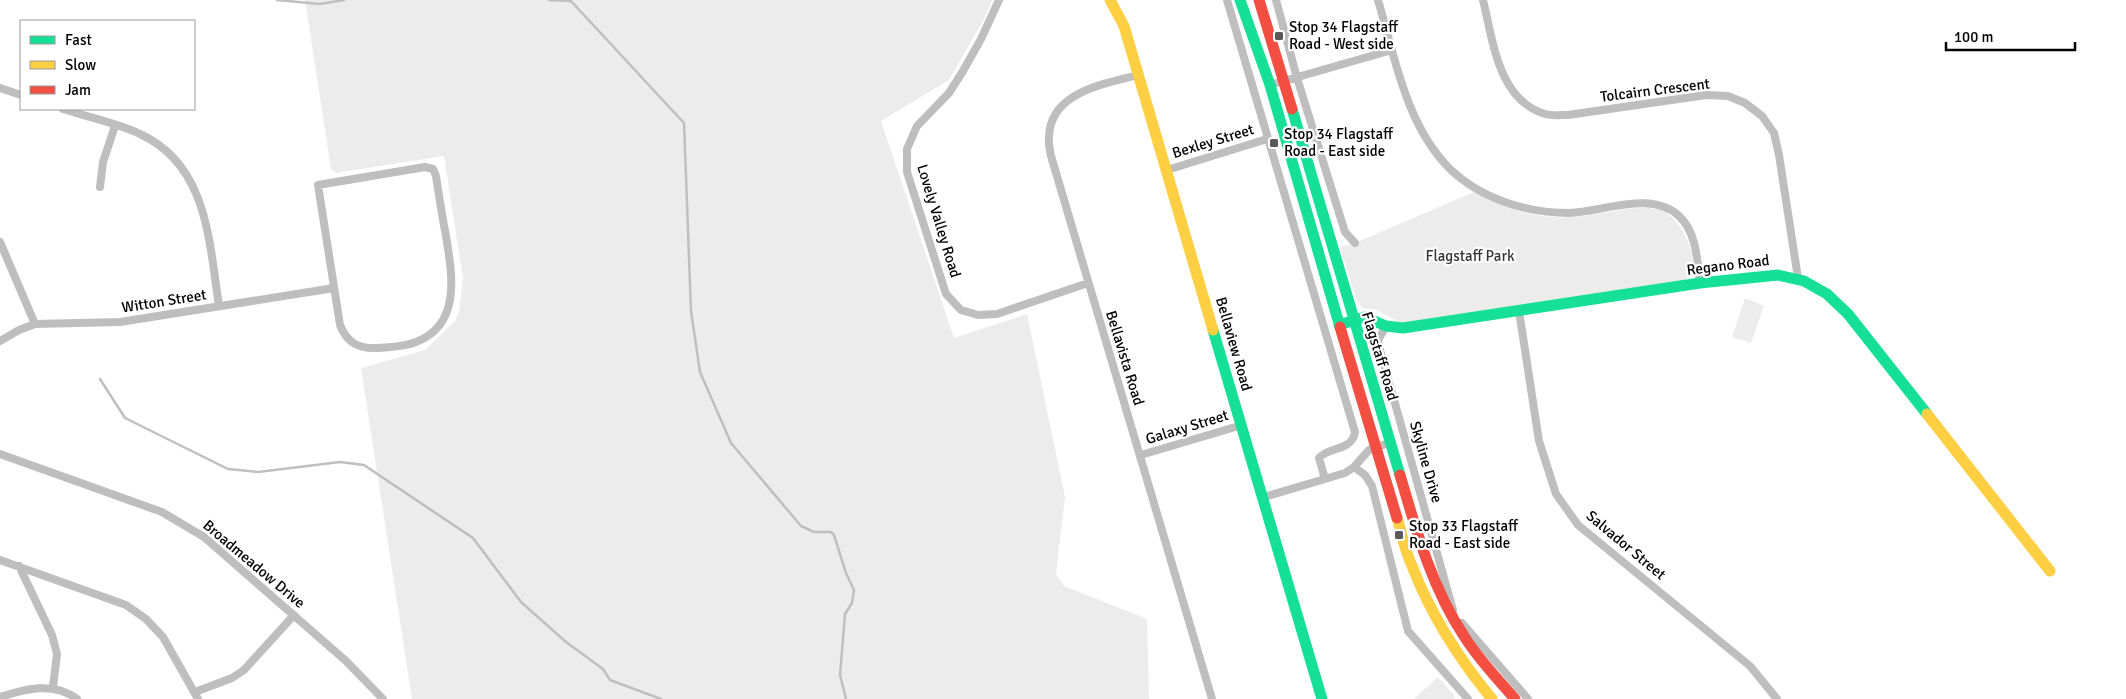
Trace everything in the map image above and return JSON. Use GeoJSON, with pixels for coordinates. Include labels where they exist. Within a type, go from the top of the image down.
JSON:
{"type":"FeatureCollection","features":[{"type":"Feature","properties":{"kind":"street","name":"Lovely Valley Road"},"geometry":{"type":"LineString","coordinates":[[999,0],[981,39],[949,93],[917,126],[907,149],[907,172],[946,294],[961,310],[978,314],[997,314],[1088,283]]}},
{"type":"Feature","properties":{"kind":"street","name":"Bellaview Road"},"geometry":{"type":"LineString","coordinates":[[1110,0],[1124,26],[1264,496],[1322,699]]}},
{"type":"Feature","properties":{"kind":"street"},"geometry":{"type":"LineString","coordinates":[[1227,0],[1355,432],[1354,439],[1349,444],[1324,453],[1319,458],[1325,479]]}},
{"type":"Feature","properties":{"kind":"street","name":"Flagstaff Road"},"geometry":{"type":"LineString","coordinates":[[1240,0],[1270,85],[1411,565],[1426,600],[1476,681],[1492,699]]}},
{"type":"Feature","properties":{"kind":"street","name":"Flagstaff Road"},"geometry":{"type":"LineString","coordinates":[[1259,0],[1285,82],[1353,321],[1430,568],[1444,600],[1471,648],[1515,699]]}},
{"type":"Feature","properties":{"kind":"street"},"geometry":{"type":"LineString","coordinates":[[1276,0],[1297,78],[1345,232],[1355,243]]}},
{"type":"Feature","properties":{"kind":"street"},"geometry":{"type":"LineString","coordinates":[[1378,0],[1410,110],[1423,132],[1450,168],[1466,182],[1511,204],[1541,211],[1570,213],[1648,203],[1665,206],[1678,216],[1693,238],[1700,283]]}},
{"type":"Feature","properties":{"kind":"street","name":"Tolcairn Crescent"},"geometry":{"type":"LineString","coordinates":[[1483,0],[1500,68],[1508,86],[1532,109],[1547,114],[1568,115],[1706,95],[1728,96],[1745,103],[1762,116],[1774,133],[1779,155],[1798,278]]}},
{"type":"Feature","properties":{"kind":"street"},"geometry":{"type":"LineString","coordinates":[[1270,85],[1392,50]]}},
{"type":"Feature","properties":{"kind":"street","name":"Bellavista Road"},"geometry":{"type":"LineString","coordinates":[[1138,75],[1089,88],[1068,99],[1054,115],[1048,136],[1051,156],[1212,699]]}},
{"type":"Feature","properties":{"kind":"street"},"geometry":{"type":"LineString","coordinates":[[0,88],[20,95]]}},
{"type":"Feature","properties":{"kind":"street"},"geometry":{"type":"LineString","coordinates":[[66,110],[139,133],[157,143],[178,160],[191,181],[204,213],[219,306]]}},
{"type":"Feature","properties":{"kind":"street"},"geometry":{"type":"LineString","coordinates":[[100,187],[103,162],[114,126]]}},
{"type":"Feature","properties":{"kind":"street","name":"Bexley Street"},"geometry":{"type":"LineString","coordinates":[[1167,170],[1267,139]]}},
{"type":"Feature","properties":{"kind":"street"},"geometry":{"type":"LineString","coordinates":[[425,167],[433,169],[436,176],[453,279],[447,311],[439,325],[415,342],[367,349],[357,346],[343,333],[334,288],[318,185],[425,167]]}},
{"type":"Feature","properties":{"kind":"street"},"geometry":{"type":"LineString","coordinates":[[0,242],[34,324]]}},
{"type":"Feature","properties":{"kind":"street","name":"Regano Road"},"geometry":{"type":"LineString","coordinates":[[1339,325],[1365,317],[1386,326],[1403,328],[1700,283],[1778,275],[1798,278],[1827,294],[1848,314],[2050,571]]}},
{"type":"Feature","properties":{"kind":"street","name":"Witton Street"},"geometry":{"type":"LineString","coordinates":[[0,341],[34,324],[120,322],[334,288]]}},
{"type":"Feature","properties":{"kind":"street","name":"Salvador Street"},"geometry":{"type":"LineString","coordinates":[[1519,311],[1539,441],[1556,494],[1568,513],[1584,530],[1750,666],[1777,699]]}},
{"type":"Feature","properties":{"kind":"street","name":"Skyline Drive"},"geometry":{"type":"LineString","coordinates":[[1386,326],[1378,340],[1380,350],[1453,610],[1468,633],[1528,699]]}},
{"type":"Feature","properties":{"kind":"street","name":"Galaxy Street"},"geometry":{"type":"LineString","coordinates":[[1140,455],[1242,425]]}},
{"type":"Feature","properties":{"kind":"street"},"geometry":{"type":"LineString","coordinates":[[1264,496],[1345,473],[1354,467],[1369,450],[1391,442]]}},
{"type":"Feature","properties":{"kind":"street","name":"Broadmeadow Drive"},"geometry":{"type":"LineString","coordinates":[[0,454],[162,512],[183,522],[204,536],[346,661],[383,699]]}},
{"type":"Feature","properties":{"kind":"street"},"geometry":{"type":"LineString","coordinates":[[1354,467],[1365,475],[1372,486],[1408,631],[1468,699]]}},
{"type":"Feature","properties":{"kind":"street"},"geometry":{"type":"LineString","coordinates":[[0,560],[117,601],[133,610],[146,619],[163,637],[197,696],[244,670],[294,615]]}},
{"type":"Feature","properties":{"kind":"street"},"geometry":{"type":"LineString","coordinates":[[19,566],[52,635],[57,654],[53,687]]}},
{"type":"Feature","properties":{"kind":"street"},"geometry":{"type":"LineString","coordinates":[[0,697],[21,691],[53,687],[77,699]]}},
{"type":"Feature","properties":{"kind":"green space"},"geometry":{"type":"Polygon","coordinates":[[[305,0],[992,0],[985,17],[949,80],[881,121],[954,338],[1027,314],[1065,497],[1056,574],[1064,586],[1147,619],[1149,699],[412,699],[361,368],[425,350],[455,321],[459,312],[463,279],[444,156],[336,173],[331,169],[305,0]]]}},
{"type":"Feature","properties":{"kind":"green space","name":"Flagstaff Park"},"geometry":{"type":"Polygon","coordinates":[[[1474,192],[1509,208],[1547,217],[1583,216],[1640,208],[1660,210],[1677,223],[1689,243],[1692,266],[1689,275],[1683,282],[1403,324],[1376,310],[1363,308],[1357,301],[1340,247],[1355,243],[1474,192]]]}},
{"type":"Feature","properties":{"kind":"green space"},"geometry":{"type":"Polygon","coordinates":[[[1745,298],[1764,306],[1751,343],[1732,337],[1745,298]]]}},
{"type":"Feature","properties":{"kind":"green space"},"geometry":{"type":"Polygon","coordinates":[[[1438,677],[1455,696],[1454,699],[1414,699],[1438,677]]]}},
{"type":"Feature","properties":{"kind":"waterway"},"geometry":{"type":"LineString","coordinates":[[277,0],[320,4],[344,0]]}},
{"type":"Feature","properties":{"kind":"waterway"},"geometry":{"type":"LineString","coordinates":[[549,0],[571,1],[684,123],[691,311],[700,372],[731,443],[801,526],[814,532],[831,532],[834,535],[846,573],[854,590],[852,603],[845,614],[840,675],[846,699]]}},
{"type":"Feature","properties":{"kind":"waterway"},"geometry":{"type":"LineString","coordinates":[[100,379],[125,418],[228,469],[258,472],[340,462],[364,465],[473,538],[521,602],[566,642],[603,669],[610,680],[661,699]]}},
{"type":"Feature","properties":{"kind":"traffic: fast"},"geometry":{"type":"LineString","coordinates":[[1240,0],[1270,85],[1340,327]]}},
{"type":"Feature","properties":{"kind":"traffic: fast"},"geometry":{"type":"LineString","coordinates":[[1292,109],[1400,475]]}},
{"type":"Feature","properties":{"kind":"traffic: fast"},"geometry":{"type":"LineString","coordinates":[[1339,325],[1365,317],[1386,326],[1403,328],[1700,283],[1778,275],[1804,281],[1827,294],[1848,314],[1927,414]]}},
{"type":"Feature","properties":{"kind":"traffic: fast"},"geometry":{"type":"LineString","coordinates":[[1213,330],[1322,699]]}},
{"type":"Feature","properties":{"kind":"traffic: slow"},"geometry":{"type":"LineString","coordinates":[[1110,0],[1124,26],[1213,330]]}},
{"type":"Feature","properties":{"kind":"traffic: slow"},"geometry":{"type":"LineString","coordinates":[[1927,414],[2050,571]]}},
{"type":"Feature","properties":{"kind":"traffic: slow"},"geometry":{"type":"LineString","coordinates":[[1397,518],[1405,548],[1428,602],[1457,652],[1492,699]]}},
{"type":"Feature","properties":{"kind":"traffic: jam"},"geometry":{"type":"LineString","coordinates":[[1259,0],[1292,109]]}},
{"type":"Feature","properties":{"kind":"traffic: jam"},"geometry":{"type":"LineString","coordinates":[[1340,327],[1397,518]]}},
{"type":"Feature","properties":{"kind":"traffic: jam"},"geometry":{"type":"LineString","coordinates":[[1400,475],[1426,558],[1453,618],[1469,644],[1515,699]]}},
{"type":"Feature","properties":{"kind":"place","name":"Stop 34 Flagstaff Road - West side"},"geometry":{"type":"Point","coordinates":[1279,36]}},
{"type":"Feature","properties":{"kind":"place","name":"Stop 34 Flagstaff Road - East side"},"geometry":{"type":"Point","coordinates":[1274,143]}},
{"type":"Feature","properties":{"kind":"place","name":"Stop 33 Flagstaff Road - East side"},"geometry":{"type":"Point","coordinates":[1399,535]}}]}
